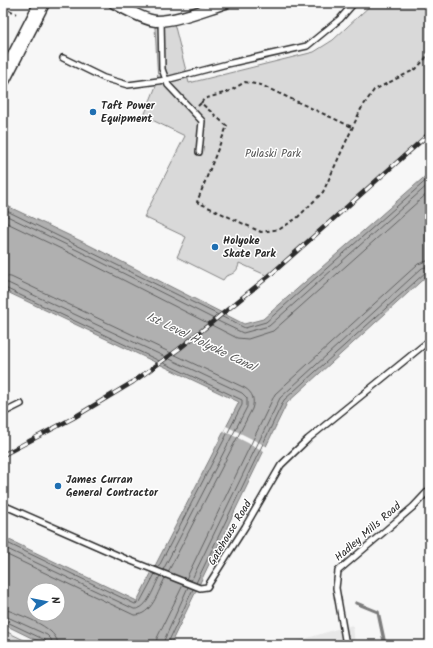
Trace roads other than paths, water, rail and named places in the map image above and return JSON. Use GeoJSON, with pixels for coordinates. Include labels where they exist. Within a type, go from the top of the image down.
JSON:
{"type":"FeatureCollection","features":[{"type":"Feature","properties":{"kind":"main road"},"geometry":{"type":"LineString","coordinates":[[3,79],[9,63],[42,3]]}},
{"type":"Feature","properties":{"kind":"street"},"geometry":{"type":"LineString","coordinates":[[114,3],[146,18],[161,20],[223,3]]}},
{"type":"Feature","properties":{"kind":"lane"},"geometry":{"type":"LineString","coordinates":[[63,58],[104,78],[128,85],[166,80],[227,64],[307,46],[340,19],[354,3]]}},
{"type":"Feature","properties":{"kind":"lane"},"geometry":{"type":"LineString","coordinates":[[161,20],[162,69],[168,85],[202,121],[199,152]]}},
{"type":"Feature","properties":{"kind":"lane","name":"Gatehouse Road"},"geometry":{"type":"LineString","coordinates":[[3,505],[200,588],[206,587],[212,582],[281,465],[308,439],[430,340]]}},
{"type":"Feature","properties":{"kind":"lane"},"geometry":{"type":"LineString","coordinates":[[3,413],[21,404]]}},
{"type":"Feature","properties":{"kind":"lane","name":"Hadley Mills Road"},"geometry":{"type":"LineString","coordinates":[[346,645],[336,588],[338,571],[413,507],[430,489]]}},
{"type":"Feature","properties":{"kind":"water","name":"1st Level Holyoke Canal"},"geometry":{"type":"Polygon","coordinates":[[[430,172],[430,273],[287,403],[170,645],[46,645],[3,624],[3,537],[137,601],[239,402],[3,290],[3,204],[83,242],[244,324],[263,319],[430,172]]]}},
{"type":"Feature","properties":{"kind":"waterway"},"geometry":{"type":"LineString","coordinates":[[356,603],[378,612],[385,645]]}},
{"type":"Feature","properties":{"kind":"railway"},"geometry":{"type":"LineString","coordinates":[[3,455],[73,418],[133,382],[179,349],[269,276],[430,133]]}},
{"type":"Feature","properties":{"kind":"place","name":"Taft Power Equipment"},"geometry":{"type":"Point","coordinates":[93,112]}},
{"type":"Feature","properties":{"kind":"place","name":"Holyoke Skate Park"},"geometry":{"type":"Point","coordinates":[215,247]}},
{"type":"Feature","properties":{"kind":"place","name":"James Curran General Contractor"},"geometry":{"type":"Point","coordinates":[58,486]}},
{"type":"Feature","properties":{"kind":"park label","name":"Pulaski Park"},"geometry":{"type":"Point","coordinates":[273,154]}}]}
